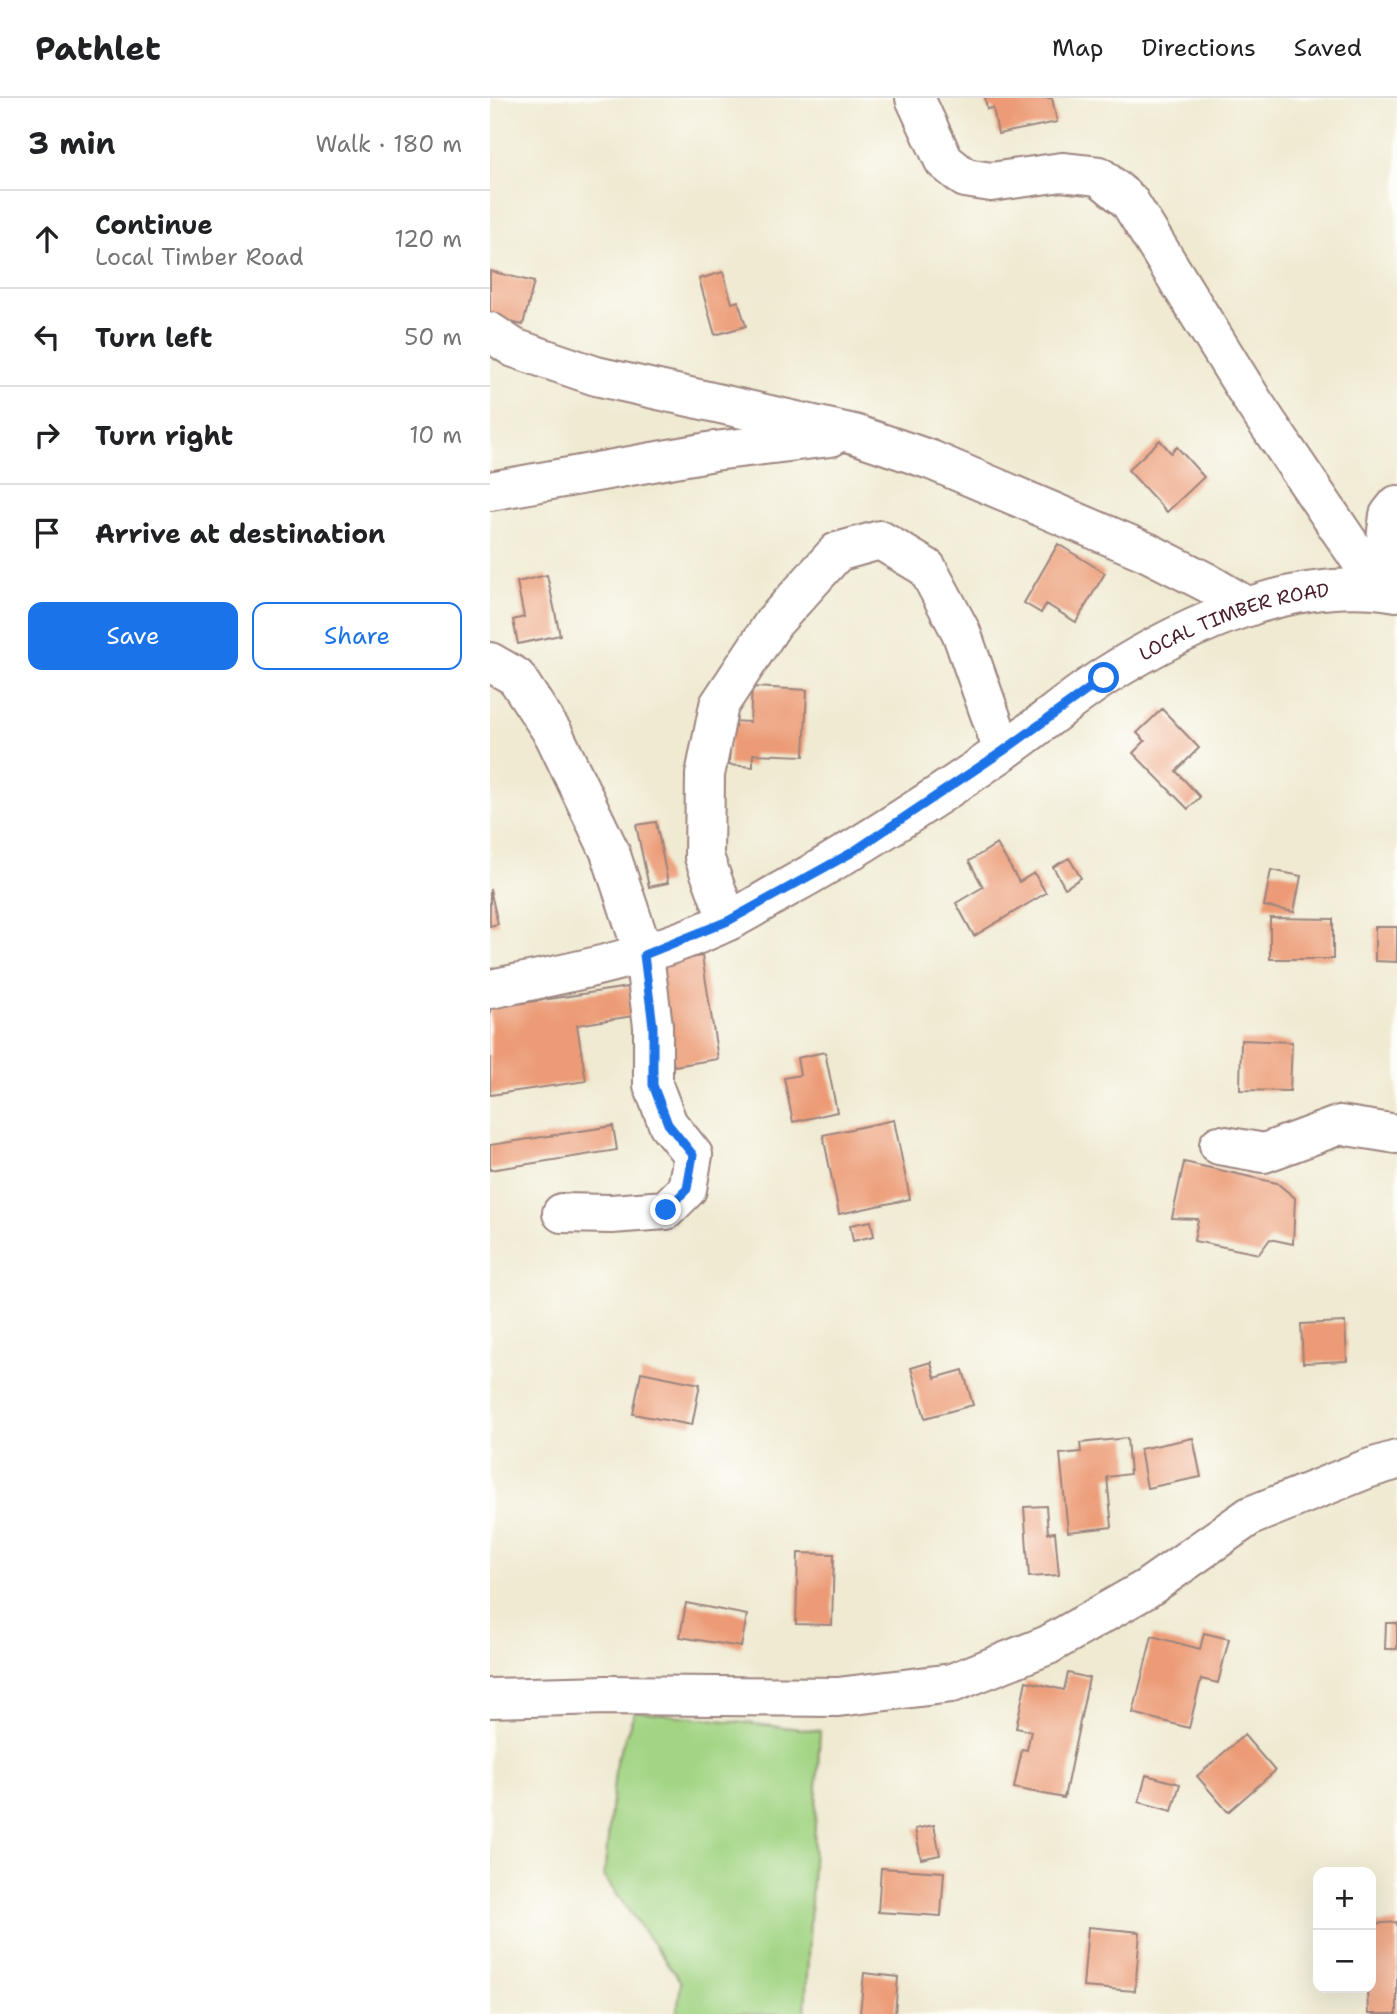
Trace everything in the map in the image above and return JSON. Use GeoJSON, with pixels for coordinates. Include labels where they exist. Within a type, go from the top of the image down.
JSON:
{"type":"FeatureCollection","features":[{"type":"Feature","properties":{"kind":"street"},"geometry":{"type":"LineString","coordinates":[[915,98],[944,161],[965,178],[991,181],[1062,172],[1099,176],[1129,201],[1254,403],[1388,591]]}},
{"type":"Feature","properties":{"kind":"street"},"geometry":{"type":"LineString","coordinates":[[490,332],[514,348],[596,376],[854,434],[931,460],[1147,552],[1248,607]]}},
{"type":"Feature","properties":{"kind":"street"},"geometry":{"type":"LineString","coordinates":[[490,491],[714,451],[854,434]]}},
{"type":"Feature","properties":{"kind":"street"},"geometry":{"type":"LineString","coordinates":[[1388,591],[1390,515],[1397,505]]}},
{"type":"Feature","properties":{"kind":"street"},"geometry":{"type":"LineString","coordinates":[[728,921],[704,857],[705,775],[719,705],[774,622],[837,552],[880,540],[927,568],[961,632],[1003,751]]}},
{"type":"Feature","properties":{"kind":"street","name":"LOCAL TIMBER ROAD"},"geometry":{"type":"LineString","coordinates":[[490,989],[644,955],[728,921],[851,853],[1003,751],[1104,678],[1185,630],[1248,607],[1309,591],[1388,591]]}},
{"type":"Feature","properties":{"kind":"street"},"geometry":{"type":"LineString","coordinates":[[490,662],[516,677],[554,735],[610,852],[644,955],[653,1026],[653,1085],[668,1124],[693,1155],[687,1189],[666,1210],[611,1214],[562,1213]]}},
{"type":"Feature","properties":{"kind":"street"},"geometry":{"type":"LineString","coordinates":[[1219,1145],[1264,1153],[1340,1125],[1397,1134]]}},
{"type":"Feature","properties":{"kind":"street"},"geometry":{"type":"LineString","coordinates":[[490,1698],[607,1695],[838,1697],[951,1682],[1048,1645],[1146,1589],[1250,1516],[1367,1469],[1397,1460]]}},
{"type":"Feature","properties":{"kind":"green space"},"geometry":{"type":"Polygon","coordinates":[[[635,1711],[820,1731],[805,2014],[677,2014],[681,1982],[604,1877],[616,1762],[635,1711]]]}},
{"type":"Feature","properties":{"kind":"building"},"geometry":{"type":"Polygon","coordinates":[[[985,98],[1052,98],[1057,122],[998,134],[993,108],[987,109],[985,98]]]}},
{"type":"Feature","properties":{"kind":"building"},"geometry":{"type":"Polygon","coordinates":[[[490,271],[534,282],[523,325],[490,317],[490,271]]]}},
{"type":"Feature","properties":{"kind":"building"},"geometry":{"type":"Polygon","coordinates":[[[723,272],[732,303],[738,301],[746,326],[715,335],[699,279],[723,272]]]}},
{"type":"Feature","properties":{"kind":"building"},"geometry":{"type":"Polygon","coordinates":[[[1160,440],[1171,453],[1177,447],[1204,477],[1167,512],[1128,470],[1160,440]]]}},
{"type":"Feature","properties":{"kind":"building"},"geometry":{"type":"Polygon","coordinates":[[[1058,544],[1105,573],[1076,622],[1046,604],[1041,613],[1024,603],[1058,544]]]}},
{"type":"Feature","properties":{"kind":"building"},"geometry":{"type":"Polygon","coordinates":[[[547,575],[560,635],[518,644],[513,620],[524,617],[517,582],[547,575]]]}},
{"type":"Feature","properties":{"kind":"building"},"geometry":{"type":"Polygon","coordinates":[[[752,687],[807,690],[804,756],[753,754],[753,767],[729,765],[731,721],[750,722],[752,687]]]}},
{"type":"Feature","properties":{"kind":"building"},"geometry":{"type":"Polygon","coordinates":[[[1162,709],[1199,748],[1176,771],[1200,797],[1188,809],[1133,753],[1145,741],[1137,733],[1162,709]]]}},
{"type":"Feature","properties":{"kind":"building"},"geometry":{"type":"Polygon","coordinates":[[[656,822],[668,883],[649,887],[636,825],[656,822]]]}},
{"type":"Feature","properties":{"kind":"building"},"geometry":{"type":"Polygon","coordinates":[[[997,844],[1019,882],[1034,873],[1046,893],[974,936],[956,903],[983,887],[969,861],[997,844]]]}},
{"type":"Feature","properties":{"kind":"building"},"geometry":{"type":"Polygon","coordinates":[[[1069,858],[1081,878],[1065,888],[1053,867],[1069,858]]]}},
{"type":"Feature","properties":{"kind":"building"},"geometry":{"type":"Polygon","coordinates":[[[1271,870],[1301,876],[1294,912],[1264,906],[1271,870]]]}},
{"type":"Feature","properties":{"kind":"building"},"geometry":{"type":"Polygon","coordinates":[[[490,889],[498,924],[490,926],[490,889]]]}},
{"type":"Feature","properties":{"kind":"building"},"geometry":{"type":"Polygon","coordinates":[[[1270,918],[1333,919],[1333,959],[1270,959],[1270,918]]]}},
{"type":"Feature","properties":{"kind":"building"},"geometry":{"type":"Polygon","coordinates":[[[1375,927],[1397,927],[1397,962],[1375,961],[1375,927]]]}},
{"type":"Feature","properties":{"kind":"building"},"geometry":{"type":"Polygon","coordinates":[[[702,956],[718,1059],[674,1066],[658,963],[702,956]]]}},
{"type":"Feature","properties":{"kind":"building"},"geometry":{"type":"Polygon","coordinates":[[[635,986],[639,1015],[577,1025],[586,1081],[490,1095],[490,1008],[635,986]]]}},
{"type":"Feature","properties":{"kind":"building"},"geometry":{"type":"Polygon","coordinates":[[[1241,1040],[1292,1042],[1290,1091],[1240,1090],[1241,1040]]]}},
{"type":"Feature","properties":{"kind":"building"},"geometry":{"type":"Polygon","coordinates":[[[825,1052],[837,1112],[793,1122],[784,1078],[800,1075],[797,1058],[825,1052]]]}},
{"type":"Feature","properties":{"kind":"building"},"geometry":{"type":"Polygon","coordinates":[[[894,1120],[910,1199],[839,1214],[823,1135],[894,1120]]]}},
{"type":"Feature","properties":{"kind":"building"},"geometry":{"type":"Polygon","coordinates":[[[613,1126],[617,1150],[490,1170],[490,1145],[613,1126]]]}},
{"type":"Feature","properties":{"kind":"building"},"geometry":{"type":"Polygon","coordinates":[[[1184,1162],[1277,1183],[1295,1198],[1293,1244],[1270,1239],[1259,1254],[1194,1241],[1198,1219],[1172,1218],[1184,1162]]]}},
{"type":"Feature","properties":{"kind":"building"},"geometry":{"type":"Polygon","coordinates":[[[871,1221],[874,1236],[853,1241],[850,1225],[871,1221]]]}},
{"type":"Feature","properties":{"kind":"building"},"geometry":{"type":"Polygon","coordinates":[[[1345,1322],[1347,1361],[1303,1363],[1301,1324],[1345,1322]]]}},
{"type":"Feature","properties":{"kind":"building"},"geometry":{"type":"Polygon","coordinates":[[[931,1362],[935,1378],[963,1370],[973,1405],[925,1418],[911,1368],[931,1362]]]}},
{"type":"Feature","properties":{"kind":"building"},"geometry":{"type":"Polygon","coordinates":[[[641,1372],[700,1384],[692,1425],[633,1414],[641,1372]]]}},
{"type":"Feature","properties":{"kind":"building"},"geometry":{"type":"Polygon","coordinates":[[[1127,1438],[1130,1474],[1107,1477],[1112,1527],[1068,1532],[1060,1454],[1081,1452],[1080,1443],[1127,1438]]]}},
{"type":"Feature","properties":{"kind":"building"},"geometry":{"type":"Polygon","coordinates":[[[1193,1438],[1201,1477],[1147,1488],[1140,1449],[1193,1438]]]}},
{"type":"Feature","properties":{"kind":"building"},"geometry":{"type":"Polygon","coordinates":[[[1046,1506],[1048,1533],[1055,1532],[1059,1575],[1029,1577],[1024,1507],[1046,1506]]]}},
{"type":"Feature","properties":{"kind":"building"},"geometry":{"type":"Polygon","coordinates":[[[798,1553],[834,1554],[832,1625],[796,1624],[798,1553]]]}},
{"type":"Feature","properties":{"kind":"building"},"geometry":{"type":"Polygon","coordinates":[[[686,1603],[747,1615],[741,1647],[680,1637],[686,1603]]]}},
{"type":"Feature","properties":{"kind":"building"},"geometry":{"type":"Polygon","coordinates":[[[1386,1623],[1397,1623],[1397,1649],[1385,1649],[1386,1623]]]}},
{"type":"Feature","properties":{"kind":"building"},"geometry":{"type":"Polygon","coordinates":[[[1204,1633],[1229,1639],[1218,1683],[1201,1679],[1189,1728],[1133,1713],[1152,1636],[1200,1649],[1204,1633]]]}},
{"type":"Feature","properties":{"kind":"building"},"geometry":{"type":"Polygon","coordinates":[[[1068,1673],[1089,1678],[1064,1798],[1014,1788],[1022,1749],[1027,1750],[1031,1731],[1016,1728],[1026,1681],[1064,1690],[1068,1673]]]}},
{"type":"Feature","properties":{"kind":"building"},"geometry":{"type":"Polygon","coordinates":[[[1244,1735],[1275,1771],[1228,1812],[1197,1776],[1244,1735]]]}},
{"type":"Feature","properties":{"kind":"building"},"geometry":{"type":"Polygon","coordinates":[[[1146,1775],[1180,1784],[1172,1811],[1139,1802],[1146,1775]]]}},
{"type":"Feature","properties":{"kind":"building"},"geometry":{"type":"Polygon","coordinates":[[[934,1825],[940,1855],[921,1859],[915,1829],[934,1825]]]}},
{"type":"Feature","properties":{"kind":"building"},"geometry":{"type":"Polygon","coordinates":[[[881,1868],[944,1872],[941,1916],[878,1912],[881,1868]]]}},
{"type":"Feature","properties":{"kind":"building"},"geometry":{"type":"Polygon","coordinates":[[[1397,1922],[1397,2014],[1368,2014],[1367,1993],[1376,1993],[1376,1924],[1397,1922]]]}},
{"type":"Feature","properties":{"kind":"building"},"geometry":{"type":"Polygon","coordinates":[[[1088,1927],[1140,1932],[1135,1991],[1083,1987],[1088,1927]]]}},
{"type":"Feature","properties":{"kind":"building"},"geometry":{"type":"Polygon","coordinates":[[[864,1973],[898,1977],[895,2014],[860,2014],[864,1973]]]}},
{"type":"Feature","properties":{"kind":"route"},"geometry":{"type":"LineString","coordinates":[[666,1210],[687,1189],[693,1155],[668,1124],[653,1085],[653,1026],[644,955],[728,921],[851,853],[1003,751],[1104,678]]}}]}
